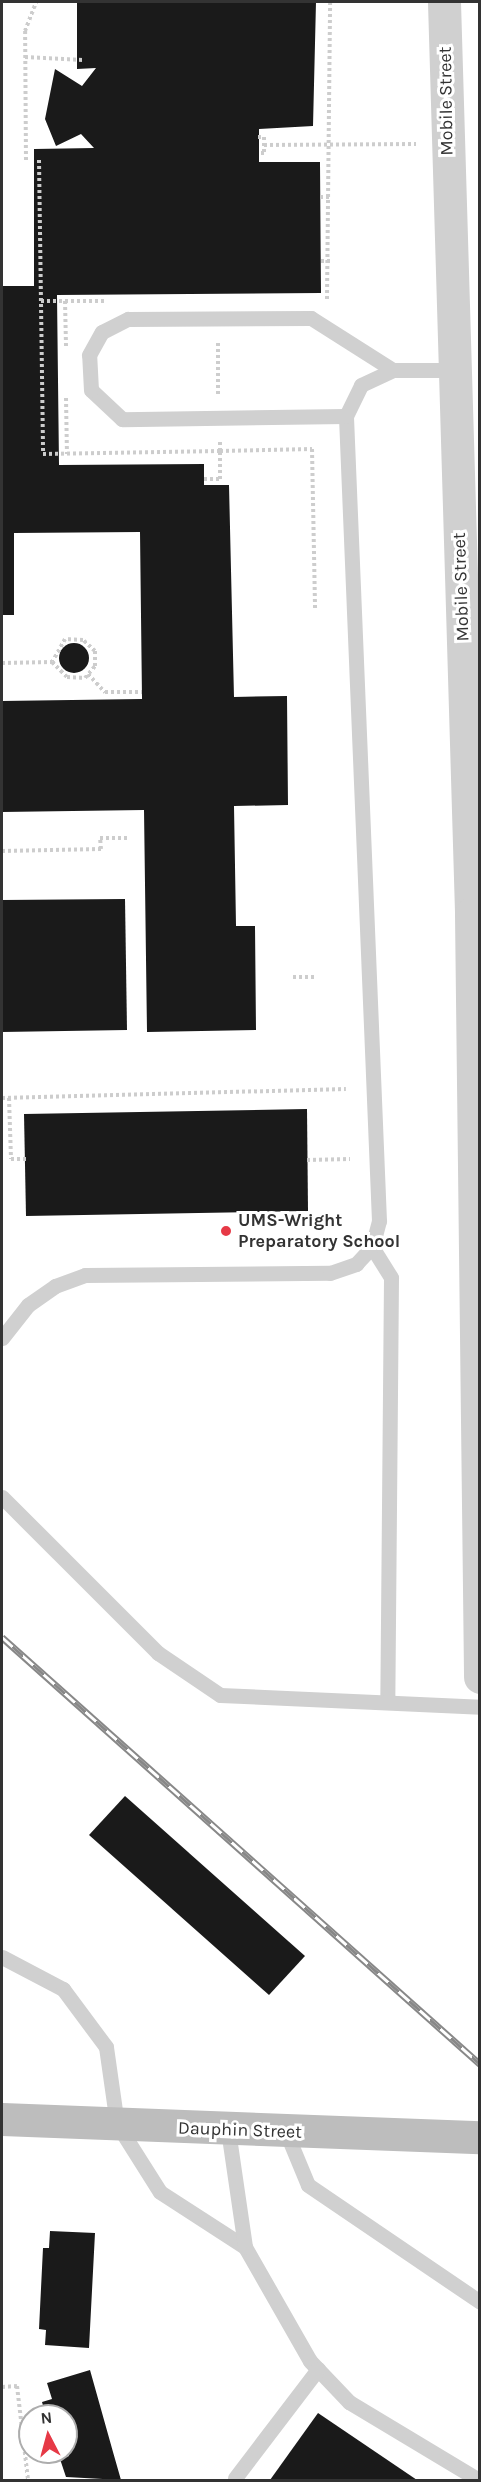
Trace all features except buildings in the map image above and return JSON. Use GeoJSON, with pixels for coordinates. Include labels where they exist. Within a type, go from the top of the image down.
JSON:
{"type":"FeatureCollection","features":[{"type":"Feature","properties":{"kind":"main road","name":"Dauphin Street"},"geometry":{"type":"LineString","coordinates":[[2,2119],[228,2130],[480,2137]]}},
{"type":"Feature","properties":{"kind":"street","name":"Mobile Street"},"geometry":{"type":"LineString","coordinates":[[444,2],[451,370],[471,914],[480,1677]]}},
{"type":"Feature","properties":{"kind":"lane"},"geometry":{"type":"LineString","coordinates":[[346,416],[122,418],[96,400],[88,376],[93,340],[114,323],[217,318],[311,318],[393,370]]}},
{"type":"Feature","properties":{"kind":"lane"},"geometry":{"type":"LineString","coordinates":[[2,1338],[28,1305],[85,1275],[330,1273],[356,1264],[372,1247],[379,1221],[346,416],[361,385],[393,370],[451,370]]}},
{"type":"Feature","properties":{"kind":"lane"},"geometry":{"type":"LineString","coordinates":[[372,1247],[392,1278],[387,1700]]}},
{"type":"Feature","properties":{"kind":"lane"},"geometry":{"type":"LineString","coordinates":[[2,1497],[159,1653],[220,1695],[387,1700],[480,1707]]}},
{"type":"Feature","properties":{"kind":"lane"},"geometry":{"type":"LineString","coordinates":[[2,1957],[63,1989],[106,2047],[117,2124],[160,2192],[244,2247]]}},
{"type":"Feature","properties":{"kind":"lane"},"geometry":{"type":"LineString","coordinates":[[228,2130],[244,2247],[318,2369],[350,2402],[479,2481]]}},
{"type":"Feature","properties":{"kind":"lane"},"geometry":{"type":"LineString","coordinates":[[286,2132],[308,2185],[480,2302]]}},
{"type":"Feature","properties":{"kind":"lane"},"geometry":{"type":"LineString","coordinates":[[235,2478],[318,2369]]}},
{"type":"Feature","properties":{"kind":"path"},"geometry":{"type":"LineString","coordinates":[[26,160],[25,31],[36,2]]}},
{"type":"Feature","properties":{"kind":"path"},"geometry":{"type":"LineString","coordinates":[[330,2],[332,145],[329,197],[330,299]]}},
{"type":"Feature","properties":{"kind":"path"},"geometry":{"type":"LineString","coordinates":[[25,57],[82,60]]}},
{"type":"Feature","properties":{"kind":"path"},"geometry":{"type":"LineString","coordinates":[[258,137],[264,136],[264,153],[259,153]]}},
{"type":"Feature","properties":{"kind":"path"},"geometry":{"type":"LineString","coordinates":[[264,146],[427,144]]}},
{"type":"Feature","properties":{"kind":"path"},"geometry":{"type":"LineString","coordinates":[[39,160],[43,454],[312,449],[315,610]]}},
{"type":"Feature","properties":{"kind":"path"},"geometry":{"type":"LineString","coordinates":[[320,197],[329,197]]}},
{"type":"Feature","properties":{"kind":"path"},"geometry":{"type":"LineString","coordinates":[[321,261],[330,261]]}},
{"type":"Feature","properties":{"kind":"path"},"geometry":{"type":"LineString","coordinates":[[204,479],[220,479],[217,318]]}},
{"type":"Feature","properties":{"kind":"path"},"geometry":{"type":"LineString","coordinates":[[2,663],[52,662],[67,677],[88,674],[95,666],[95,651],[83,640],[66,639],[52,662]]}},
{"type":"Feature","properties":{"kind":"path"},"geometry":{"type":"LineString","coordinates":[[88,674],[105,692],[142,692]]}},
{"type":"Feature","properties":{"kind":"path"},"geometry":{"type":"LineString","coordinates":[[2,851],[101,849],[100,838],[126,838]]}},
{"type":"Feature","properties":{"kind":"path"},"geometry":{"type":"LineString","coordinates":[[292,977],[316,976]]}},
{"type":"Feature","properties":{"kind":"path"},"geometry":{"type":"LineString","coordinates":[[2,1098],[346,1089]]}},
{"type":"Feature","properties":{"kind":"path"},"geometry":{"type":"LineString","coordinates":[[9,1098],[11,1159],[26,1159]]}},
{"type":"Feature","properties":{"kind":"path"},"geometry":{"type":"LineString","coordinates":[[308,1160],[350,1159]]}},
{"type":"Feature","properties":{"kind":"path"},"geometry":{"type":"LineString","coordinates":[[2,2387],[17,2386],[28,2481]]}},
{"type":"Feature","properties":{"kind":"railway"},"geometry":{"type":"LineString","coordinates":[[2,1637],[480,2064]]}},
{"type":"Feature","properties":{"kind":"place","name":"UMS-Wright Preparatory School"},"geometry":{"type":"Point","coordinates":[226,1231]}}]}
